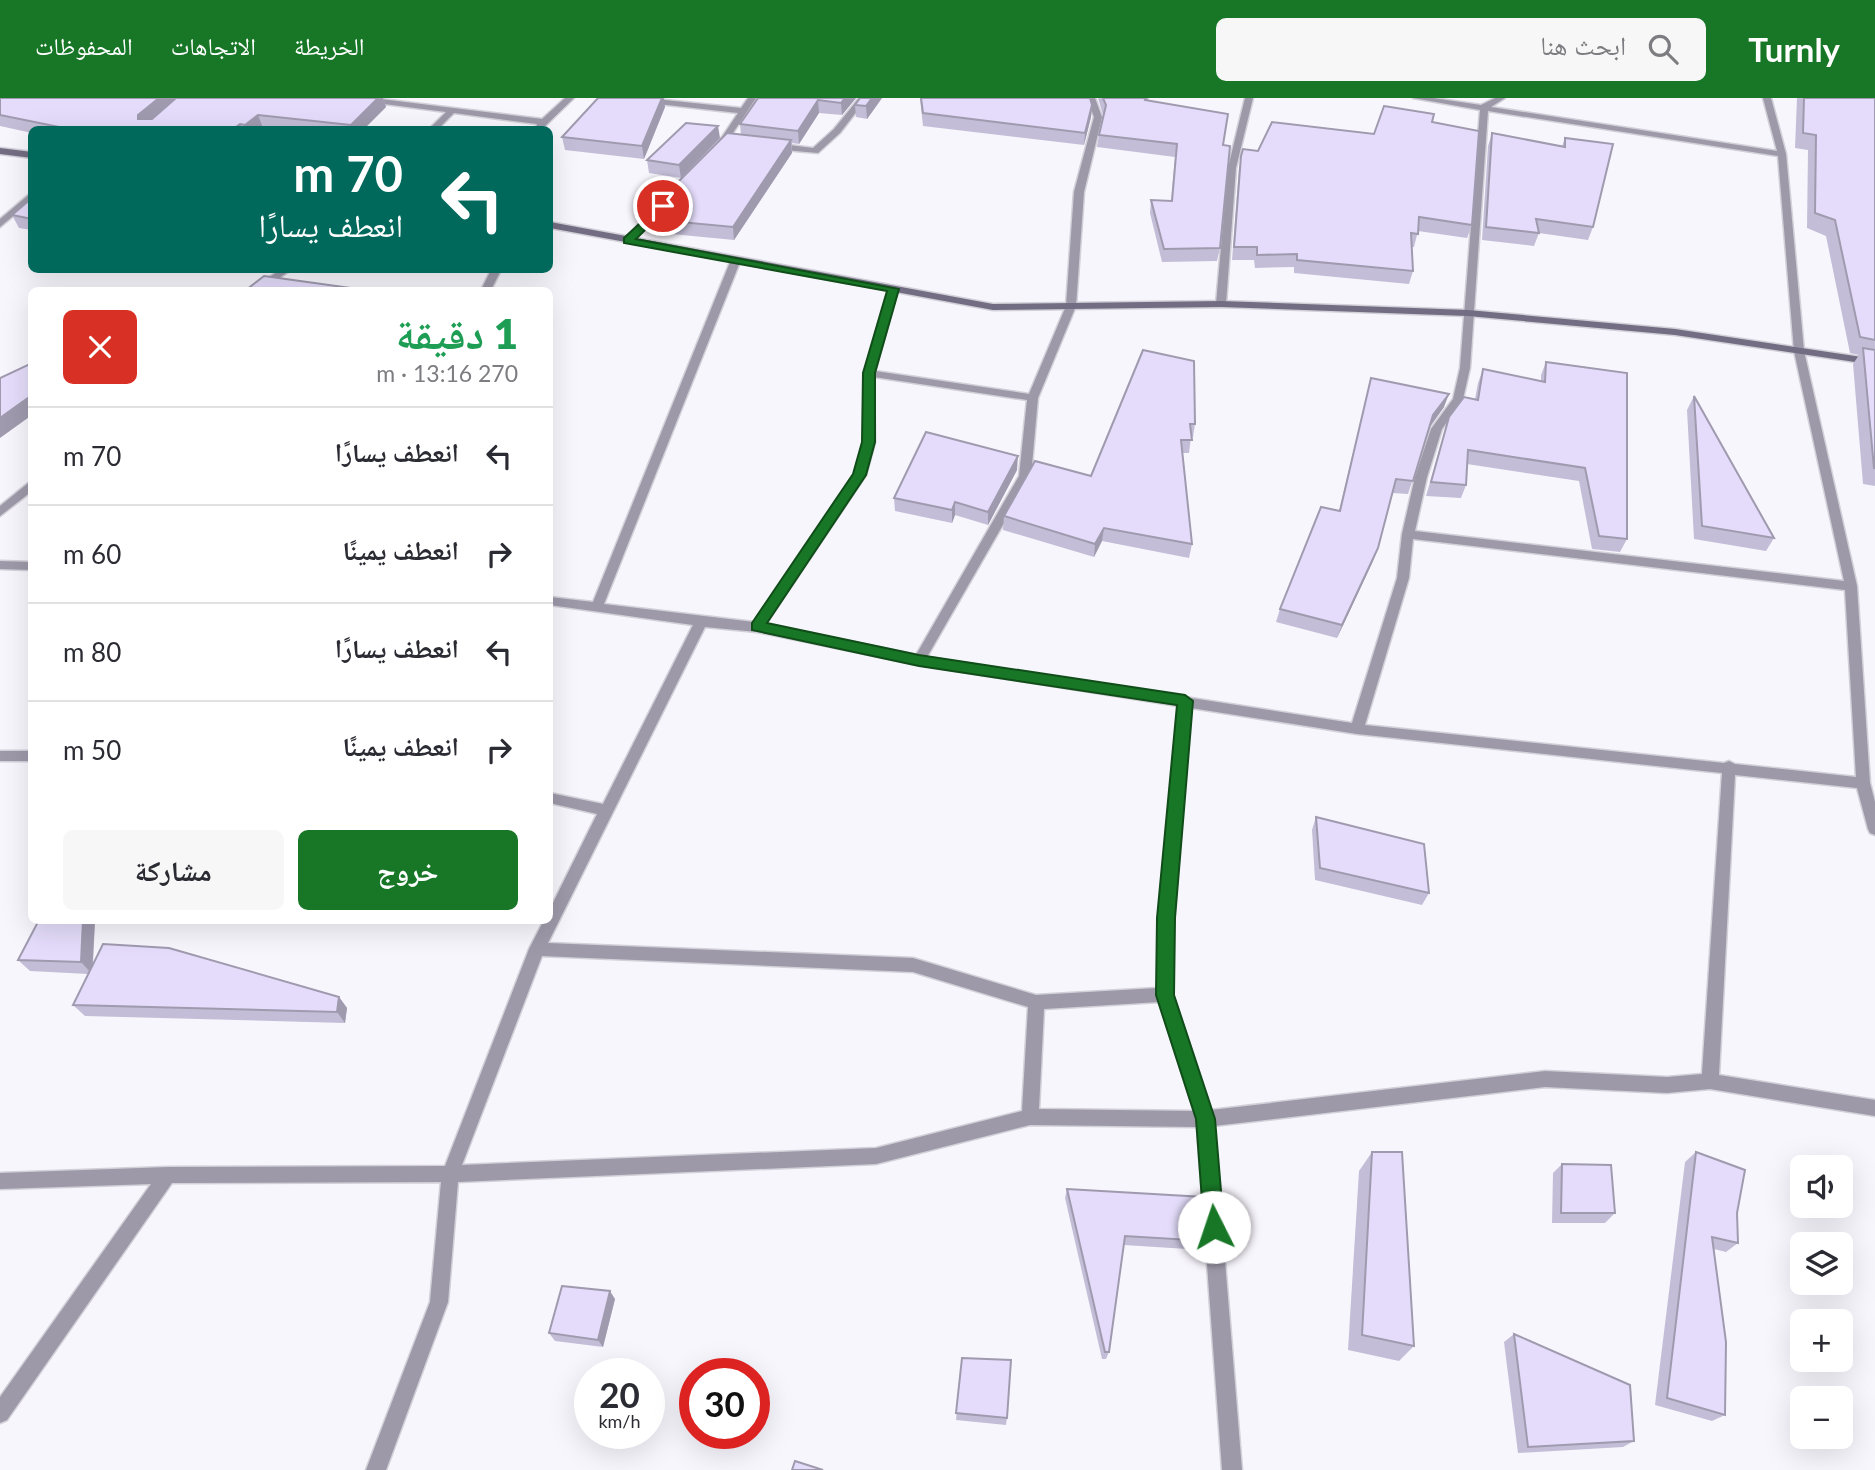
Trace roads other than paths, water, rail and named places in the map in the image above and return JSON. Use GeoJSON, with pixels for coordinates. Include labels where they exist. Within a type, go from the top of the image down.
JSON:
{"type":"FeatureCollection","features":[{"type":"Feature","properties":{"kind":"street"},"geometry":{"type":"LineString","coordinates":[[353,98],[540,126],[570,98]]}},
{"type":"Feature","properties":{"kind":"street"},"geometry":{"type":"LineString","coordinates":[[624,98],[743,111]]}},
{"type":"Feature","properties":{"kind":"street"},"geometry":{"type":"LineString","coordinates":[[707,160],[726,140],[752,98]]}},
{"type":"Feature","properties":{"kind":"street"},"geometry":{"type":"LineString","coordinates":[[761,144],[816,151],[837,131],[863,98]]}},
{"type":"Feature","properties":{"kind":"street"},"geometry":{"type":"LineString","coordinates":[[919,660],[1025,476],[1033,398],[1071,306],[1079,192],[1098,117],[1091,98]]}},
{"type":"Feature","properties":{"kind":"street"},"geometry":{"type":"LineString","coordinates":[[1221,304],[1231,168],[1249,98]]}},
{"type":"Feature","properties":{"kind":"street"},"geometry":{"type":"LineString","coordinates":[[1417,98],[1782,153]]}},
{"type":"Feature","properties":{"kind":"street"},"geometry":{"type":"LineString","coordinates":[[1484,107],[1502,98]]}},
{"type":"Feature","properties":{"kind":"street"},"geometry":{"type":"LineString","coordinates":[[1767,98],[1782,153],[1799,351],[1851,586],[1863,783],[1875,829]]}},
{"type":"Feature","properties":{"kind":"street"},"geometry":{"type":"LineString","coordinates":[[1357,729],[1403,578],[1408,534],[1437,429],[1458,399],[1465,368],[1484,107]]}},
{"type":"Feature","properties":{"kind":"street"},"geometry":{"type":"LineString","coordinates":[[436,126],[450,113]]}},
{"type":"Feature","properties":{"kind":"street"},"geometry":{"type":"LineString","coordinates":[[726,140],[737,141]]}},
{"type":"Feature","properties":{"kind":"street"},"geometry":{"type":"LineString","coordinates":[[0,150],[28,154]]}},
{"type":"Feature","properties":{"kind":"street"},"geometry":{"type":"LineString","coordinates":[[628,240],[672,197]]}},
{"type":"Feature","properties":{"kind":"street"},"geometry":{"type":"LineString","coordinates":[[0,224],[28,199]]}},
{"type":"Feature","properties":{"kind":"street"},"geometry":{"type":"LineString","coordinates":[[553,226],[735,262],[993,307],[1221,304],[1468,313],[1675,332],[1875,362]]}},
{"type":"Feature","properties":{"kind":"street"},"geometry":{"type":"LineString","coordinates":[[597,607],[735,262]]}},
{"type":"Feature","properties":{"kind":"street"},"geometry":{"type":"LineString","coordinates":[[260,287],[281,273]]}},
{"type":"Feature","properties":{"kind":"street"},"geometry":{"type":"LineString","coordinates":[[757,626],[860,475],[869,442],[869,373],[893,289]]}},
{"type":"Feature","properties":{"kind":"street"},"geometry":{"type":"LineString","coordinates":[[869,373],[1033,398]]}},
{"type":"Feature","properties":{"kind":"street"},"geometry":{"type":"LineString","coordinates":[[0,512],[28,488]]}},
{"type":"Feature","properties":{"kind":"street"},"geometry":{"type":"LineString","coordinates":[[1408,534],[1851,586]]}},
{"type":"Feature","properties":{"kind":"street"},"geometry":{"type":"LineString","coordinates":[[0,565],[28,566]]}},
{"type":"Feature","properties":{"kind":"street"},"geometry":{"type":"LineString","coordinates":[[553,601],[701,622],[757,626],[919,660],[1357,729],[1729,766],[1863,783]]}},
{"type":"Feature","properties":{"kind":"street"},"geometry":{"type":"LineString","coordinates":[[553,918],[701,622]]}},
{"type":"Feature","properties":{"kind":"street"},"geometry":{"type":"LineString","coordinates":[[1185,701],[1166,918],[1165,995],[1205,1119],[1232,1470]]}},
{"type":"Feature","properties":{"kind":"street"},"geometry":{"type":"LineString","coordinates":[[0,756],[28,756]]}},
{"type":"Feature","properties":{"kind":"street"},"geometry":{"type":"LineString","coordinates":[[1710,1081],[1729,766]]}},
{"type":"Feature","properties":{"kind":"street"},"geometry":{"type":"LineString","coordinates":[[553,800],[608,811]]}},
{"type":"Feature","properties":{"kind":"street"},"geometry":{"type":"LineString","coordinates":[[376,1470],[439,1302],[450,1174],[537,949],[550,924]]}},
{"type":"Feature","properties":{"kind":"street"},"geometry":{"type":"LineString","coordinates":[[537,949],[913,965],[1036,1002],[1165,995]]}},
{"type":"Feature","properties":{"kind":"street"},"geometry":{"type":"LineString","coordinates":[[1030,1117],[1036,1002]]}},
{"type":"Feature","properties":{"kind":"street"},"geometry":{"type":"LineString","coordinates":[[0,1181],[168,1175],[450,1174],[876,1156],[1030,1117],[1205,1119],[1545,1079],[1667,1085],[1710,1081],[1875,1108]]}},
{"type":"Feature","properties":{"kind":"street"},"geometry":{"type":"LineString","coordinates":[[0,1413],[168,1175]]}}]}
